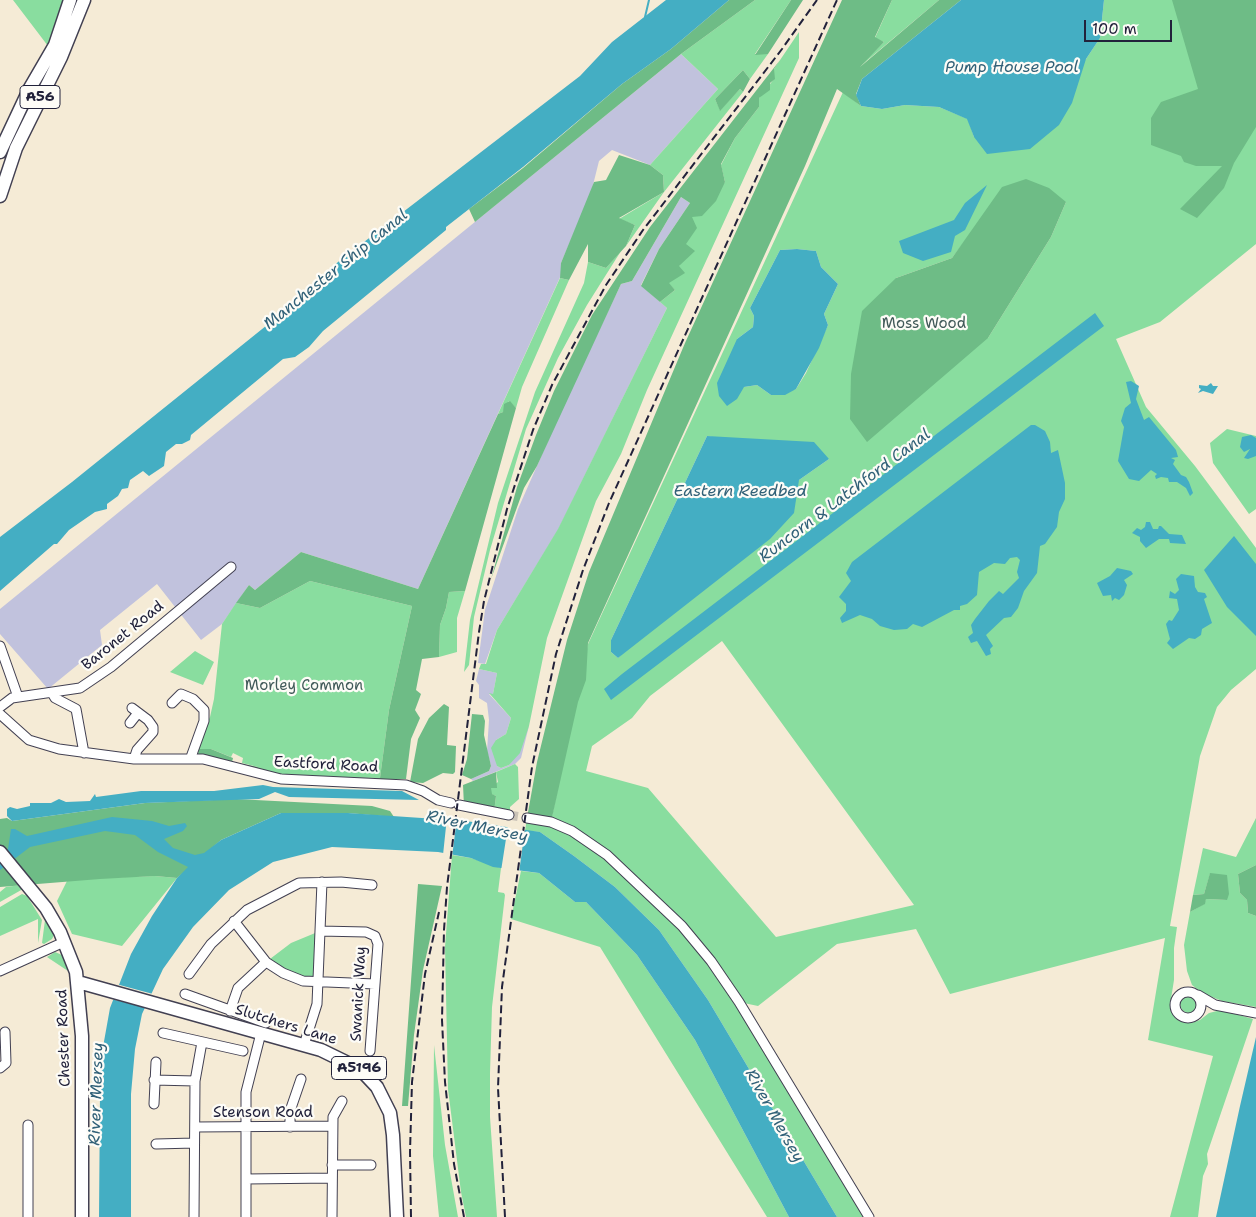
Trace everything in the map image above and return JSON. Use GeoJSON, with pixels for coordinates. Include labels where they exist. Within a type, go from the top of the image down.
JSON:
{"type":"FeatureCollection","features":[{"type":"Feature","properties":{"kind":"highway","name":"A56"},"geometry":{"type":"LineString","coordinates":[[0,152],[30,88],[55,45],[70,0]]}},
{"type":"Feature","properties":{"kind":"highway","name":"A56"},"geometry":{"type":"LineString","coordinates":[[0,196],[16,148],[61,57],[84,0]]}},
{"type":"Feature","properties":{"kind":"highway","name":"Chester Road"},"geometry":{"type":"LineString","coordinates":[[0,852],[46,908],[64,942],[78,982],[82,1036],[82,1217]]}},
{"type":"Feature","properties":{"kind":"highway","name":"Slutchers Lane"},"geometry":{"type":"LineString","coordinates":[[78,982],[152,1002],[264,1028],[336,1056],[360,1069],[382,1094],[390,1113],[394,1135],[396,1217]]}},
{"type":"Feature","properties":{"kind":"street","name":"Baronet Road"},"geometry":{"type":"LineString","coordinates":[[18,697],[80,688],[111,667],[230,567]]}},
{"type":"Feature","properties":{"kind":"street"},"geometry":{"type":"LineString","coordinates":[[0,646],[18,697],[12,698],[0,707]]}},
{"type":"Feature","properties":{"kind":"street"},"geometry":{"type":"LineString","coordinates":[[52,693],[55,698],[76,709],[84,753]]}},
{"type":"Feature","properties":{"kind":"street"},"geometry":{"type":"LineString","coordinates":[[172,703],[181,694],[193,699],[204,710],[204,721],[191,757]]}},
{"type":"Feature","properties":{"kind":"street"},"geometry":{"type":"LineString","coordinates":[[130,723],[135,710],[152,724],[153,729],[137,750],[134,759]]}},
{"type":"Feature","properties":{"kind":"street","name":"Eastford Road"},"geometry":{"type":"LineString","coordinates":[[0,714],[29,740],[59,749],[134,759],[191,757],[282,779],[406,784],[423,790],[438,800],[509,816]]}},
{"type":"Feature","properties":{"kind":"street"},"geometry":{"type":"LineString","coordinates":[[527,818],[551,822],[572,831],[607,854],[682,926],[711,961],[780,1067],[869,1217]]}},
{"type":"Feature","properties":{"kind":"street"},"geometry":{"type":"LineString","coordinates":[[304,1045],[317,1004],[322,882]]}},
{"type":"Feature","properties":{"kind":"street"},"geometry":{"type":"LineString","coordinates":[[189,974],[211,944],[247,910],[298,883],[322,882],[372,885]]}},
{"type":"Feature","properties":{"kind":"street"},"geometry":{"type":"LineString","coordinates":[[234,921],[266,962],[282,973],[303,981],[375,984]]}},
{"type":"Feature","properties":{"kind":"street","name":"Swanick Way"},"geometry":{"type":"LineString","coordinates":[[320,931],[366,932],[375,936],[378,944],[370,1051]]}},
{"type":"Feature","properties":{"kind":"street"},"geometry":{"type":"LineString","coordinates":[[0,971],[64,942]]}},
{"type":"Feature","properties":{"kind":"street"},"geometry":{"type":"LineString","coordinates":[[230,1010],[238,988],[266,962]]}},
{"type":"Feature","properties":{"kind":"street"},"geometry":{"type":"LineString","coordinates":[[1215,1005],[1192,1017],[1184,1017],[1178,1013],[1175,1005],[1177,998],[1183,992],[1191,992],[1215,1005],[1256,1012]]}},
{"type":"Feature","properties":{"kind":"street"},"geometry":{"type":"LineString","coordinates":[[185,994],[230,1010],[264,1028],[249,1076],[246,1127],[246,1217]]}},
{"type":"Feature","properties":{"kind":"street"},"geometry":{"type":"LineString","coordinates":[[1198,996],[1201,1002],[1199,1013]]}},
{"type":"Feature","properties":{"kind":"street"},"geometry":{"type":"LineString","coordinates":[[0,1068],[4,1067],[6,1063],[5,1032]]}},
{"type":"Feature","properties":{"kind":"street"},"geometry":{"type":"LineString","coordinates":[[163,1033],[243,1052]]}},
{"type":"Feature","properties":{"kind":"street"},"geometry":{"type":"LineString","coordinates":[[194,1217],[195,1081],[202,1042]]}},
{"type":"Feature","properties":{"kind":"street"},"geometry":{"type":"LineString","coordinates":[[154,1104],[156,1062]]}},
{"type":"Feature","properties":{"kind":"street"},"geometry":{"type":"LineString","coordinates":[[290,1126],[290,1111],[301,1079]]}},
{"type":"Feature","properties":{"kind":"street"},"geometry":{"type":"LineString","coordinates":[[154,1080],[195,1081]]}},
{"type":"Feature","properties":{"kind":"street"},"geometry":{"type":"LineString","coordinates":[[332,1217],[332,1126],[333,1117],[342,1101]]}},
{"type":"Feature","properties":{"kind":"street"},"geometry":{"type":"LineString","coordinates":[[28,1125],[28,1217]]}},
{"type":"Feature","properties":{"kind":"street","name":"Stenson Road"},"geometry":{"type":"LineString","coordinates":[[195,1127],[332,1126]]}},
{"type":"Feature","properties":{"kind":"street"},"geometry":{"type":"LineString","coordinates":[[156,1144],[194,1143]]}},
{"type":"Feature","properties":{"kind":"street"},"geometry":{"type":"LineString","coordinates":[[332,1165],[371,1165]]}},
{"type":"Feature","properties":{"kind":"street"},"geometry":{"type":"LineString","coordinates":[[246,1179],[332,1178]]}},
{"type":"Feature","properties":{"kind":"shaded area"},"geometry":{"type":"Polygon","coordinates":[[[681,54],[718,89],[650,165],[612,150],[599,161],[591,193],[561,263],[562,273],[418,589],[301,552],[255,590],[249,585],[222,624],[201,640],[157,584],[100,630],[102,645],[48,689],[0,634],[0,609],[681,54]]]}},
{"type":"Feature","properties":{"kind":"shaded area"},"geometry":{"type":"Polygon","coordinates":[[[681,197],[690,203],[659,249],[641,285],[667,308],[558,530],[497,630],[485,664],[478,663],[485,610],[518,509],[566,400],[621,284],[632,281],[681,197]]]}},
{"type":"Feature","properties":{"kind":"shaded area"},"geometry":{"type":"Polygon","coordinates":[[[479,669],[497,673],[493,694],[489,694],[511,718],[506,734],[496,740],[497,766],[501,768],[509,765],[529,726],[521,758],[515,764],[473,781],[471,779],[489,771],[491,766],[487,751],[489,720],[487,703],[479,698],[479,685],[476,681],[479,669]]]}},
{"type":"Feature","properties":{"kind":"green space"},"geometry":{"type":"Polygon","coordinates":[[[13,0],[65,0],[48,46],[13,0]]]}},
{"type":"Feature","properties":{"kind":"green space"},"geometry":{"type":"Polygon","coordinates":[[[729,0],[755,0],[681,54],[475,222],[469,209],[523,168],[622,84],[671,49],[729,0]]]}},
{"type":"Feature","properties":{"kind":"green space"},"geometry":{"type":"Polygon","coordinates":[[[755,0],[791,0],[755,54],[768,54],[750,79],[743,70],[715,99],[720,110],[740,89],[743,92],[664,192],[663,175],[650,165],[718,89],[681,54],[755,0]]]}},
{"type":"Feature","properties":{"kind":"green space"},"geometry":{"type":"Polygon","coordinates":[[[791,0],[803,0],[768,54],[755,55],[791,0]]]}},
{"type":"Feature","properties":{"kind":"green space"},"geometry":{"type":"Polygon","coordinates":[[[842,0],[892,0],[875,37],[884,42],[860,67],[939,0],[961,0],[862,79],[856,94],[861,106],[837,89],[805,166],[588,643],[586,680],[578,702],[551,822],[527,818],[537,762],[567,640],[589,572],[685,343],[842,0]]]}},
{"type":"Feature","properties":{"kind":"green space"},"geometry":{"type":"Polygon","coordinates":[[[892,0],[939,0],[851,74],[884,42],[875,38],[892,0]]]}},
{"type":"Feature","properties":{"kind":"green space"},"geometry":{"type":"Polygon","coordinates":[[[1104,0],[1256,0],[1256,244],[1160,322],[1116,339],[1146,407],[1195,466],[1256,548],[1256,669],[1231,690],[1217,707],[1200,756],[1170,926],[1177,927],[1174,948],[1174,980],[1170,1005],[1175,1018],[1182,1022],[1191,1023],[1200,1020],[1209,1013],[1221,1010],[1253,1019],[1207,1154],[1208,1164],[1203,1176],[1198,1217],[1170,1217],[1213,1056],[1148,1040],[1165,938],[950,994],[916,929],[837,944],[758,1006],[739,1002],[869,1217],[837,1217],[708,1000],[659,930],[615,887],[574,856],[540,832],[525,831],[527,818],[551,821],[588,644],[843,92],[861,106],[882,109],[905,105],[939,107],[968,119],[974,137],[1086,59],[1100,38],[1104,0]],[[1066,202],[977,225],[952,258],[896,278],[988,338],[1051,237],[1066,202]],[[780,250],[750,308],[754,316],[753,327],[737,339],[744,387],[757,385],[771,395],[796,389],[806,373],[828,325],[824,314],[838,284],[821,267],[816,251],[780,250]],[[707,436],[611,640],[611,652],[618,658],[799,480],[829,459],[707,436]],[[722,641],[650,696],[632,718],[592,746],[586,771],[648,788],[776,937],[914,905],[722,641]]]}},
{"type":"Feature","properties":{"kind":"green space"},"geometry":{"type":"Polygon","coordinates":[[[1172,0],[1256,0],[1256,127],[1234,163],[1224,188],[1197,218],[1180,209],[1222,166],[1196,166],[1184,162],[1181,156],[1151,145],[1151,118],[1161,102],[1198,89],[1172,0]]]}},
{"type":"Feature","properties":{"kind":"green space"},"geometry":{"type":"Polygon","coordinates":[[[799,32],[799,58],[647,390],[621,454],[596,501],[547,638],[529,726],[520,753],[509,765],[501,768],[497,766],[491,748],[496,740],[506,734],[511,718],[489,693],[493,694],[497,673],[479,669],[481,664],[486,664],[497,630],[558,529],[667,308],[660,302],[675,290],[668,283],[679,266],[691,216],[725,182],[721,165],[735,138],[759,107],[759,98],[774,79],[774,69],[799,32]]]}},
{"type":"Feature","properties":{"kind":"green space"},"geometry":{"type":"Polygon","coordinates":[[[780,60],[774,69],[775,79],[770,83],[770,90],[759,98],[759,107],[735,138],[721,164],[725,182],[716,201],[702,216],[692,217],[697,228],[686,244],[695,251],[679,266],[685,273],[669,283],[675,290],[660,302],[641,286],[659,249],[690,203],[681,197],[632,281],[621,284],[537,466],[524,488],[491,579],[517,487],[536,435],[554,391],[592,315],[650,227],[780,60]]]}},
{"type":"Feature","properties":{"kind":"green space"},"geometry":{"type":"Polygon","coordinates":[[[743,70],[750,79],[743,92],[740,89],[720,111],[715,99],[743,70]]]}},
{"type":"Feature","properties":{"kind":"green space"},"geometry":{"type":"Polygon","coordinates":[[[619,155],[650,165],[663,175],[664,192],[619,218],[635,225],[626,246],[606,268],[588,262],[588,244],[569,280],[560,278],[561,263],[594,182],[606,180],[619,155]]]}},
{"type":"Feature","properties":{"kind":"green space","name":"Moss Wood"},"geometry":{"type":"Polygon","coordinates":[[[1026,179],[1049,188],[1066,202],[1051,237],[988,338],[867,442],[850,419],[851,374],[862,311],[896,278],[952,258],[1002,187],[1026,179]]]}},
{"type":"Feature","properties":{"kind":"green space"},"geometry":{"type":"Polygon","coordinates":[[[664,192],[626,246],[635,225],[619,219],[664,192]]]}},
{"type":"Feature","properties":{"kind":"green space"},"geometry":{"type":"Polygon","coordinates":[[[621,251],[587,305],[558,358],[526,429],[490,550],[474,617],[469,665],[464,672],[470,620],[498,503],[535,392],[584,283],[588,262],[606,268],[621,251]]]}},
{"type":"Feature","properties":{"kind":"green space"},"geometry":{"type":"Polygon","coordinates":[[[560,278],[569,280],[522,387],[516,408],[509,401],[503,412],[498,414],[560,278]]]}},
{"type":"Feature","properties":{"kind":"green space"},"geometry":{"type":"Polygon","coordinates":[[[510,401],[516,408],[465,591],[449,592],[440,625],[439,657],[422,659],[416,690],[421,694],[415,710],[420,718],[411,739],[406,779],[281,779],[198,754],[199,749],[211,749],[233,758],[232,762],[258,767],[257,771],[283,776],[380,778],[389,710],[412,606],[310,581],[260,608],[236,603],[249,585],[255,590],[301,552],[418,589],[498,414],[503,412],[504,404],[510,401]]]}},
{"type":"Feature","properties":{"kind":"green space"},"geometry":{"type":"Polygon","coordinates":[[[1227,429],[1256,436],[1256,509],[1249,514],[1213,463],[1210,443],[1227,429]]]}},
{"type":"Feature","properties":{"kind":"green space","name":"Morley Common"},"geometry":{"type":"Polygon","coordinates":[[[310,581],[412,606],[389,710],[380,778],[283,776],[257,771],[258,767],[242,763],[243,758],[233,753],[231,757],[211,749],[199,749],[198,754],[194,751],[210,717],[214,699],[222,624],[236,603],[260,608],[310,581]]]}},
{"type":"Feature","properties":{"kind":"green space"},"geometry":{"type":"Polygon","coordinates":[[[465,591],[457,618],[457,652],[439,657],[440,625],[449,592],[465,591]]]}},
{"type":"Feature","properties":{"kind":"green space"},"geometry":{"type":"Polygon","coordinates":[[[195,651],[214,662],[203,685],[170,672],[195,651]]]}},
{"type":"Feature","properties":{"kind":"green space"},"geometry":{"type":"Polygon","coordinates":[[[444,704],[449,707],[447,745],[456,746],[455,772],[453,774],[443,773],[423,783],[410,782],[418,739],[429,718],[444,704]]]}},
{"type":"Feature","properties":{"kind":"green space"},"geometry":{"type":"Polygon","coordinates":[[[472,714],[483,715],[485,721],[484,735],[491,766],[489,771],[471,779],[462,775],[467,759],[472,714]]]}},
{"type":"Feature","properties":{"kind":"green space"},"geometry":{"type":"Polygon","coordinates":[[[515,764],[518,767],[519,799],[510,807],[510,811],[494,812],[496,796],[491,794],[491,787],[498,782],[496,772],[515,764]]]}},
{"type":"Feature","properties":{"kind":"green space"},"geometry":{"type":"Polygon","coordinates":[[[496,772],[497,788],[491,788],[492,794],[496,796],[494,812],[464,806],[463,785],[496,772]]]}},
{"type":"Feature","properties":{"kind":"green space"},"geometry":{"type":"Polygon","coordinates":[[[236,799],[372,806],[390,811],[394,817],[348,813],[281,813],[221,840],[177,878],[155,876],[0,887],[0,819],[7,818],[12,821],[145,803],[236,799]]]}},
{"type":"Feature","properties":{"kind":"green space"},"geometry":{"type":"Polygon","coordinates":[[[1256,818],[1256,865],[1238,874],[1240,893],[1247,900],[1248,913],[1256,916],[1256,1007],[1222,1001],[1202,993],[1192,985],[1187,971],[1184,945],[1190,912],[1204,904],[1206,899],[1227,900],[1210,874],[1204,894],[1193,895],[1203,848],[1236,857],[1256,818]]]}},
{"type":"Feature","properties":{"kind":"green space"},"geometry":{"type":"Polygon","coordinates":[[[452,855],[471,858],[501,868],[498,892],[505,895],[492,1007],[490,1073],[490,1117],[497,1217],[466,1217],[448,1089],[445,947],[452,855]]]}},
{"type":"Feature","properties":{"kind":"green space"},"geometry":{"type":"Polygon","coordinates":[[[1256,865],[1256,916],[1248,913],[1247,900],[1240,893],[1238,874],[1256,865]]]}},
{"type":"Feature","properties":{"kind":"green space"},"geometry":{"type":"Polygon","coordinates":[[[521,871],[539,873],[575,902],[586,902],[637,955],[695,1040],[789,1217],[767,1217],[600,947],[511,919],[521,871]]]}},
{"type":"Feature","properties":{"kind":"green space"},"geometry":{"type":"Polygon","coordinates":[[[1210,873],[1227,875],[1229,894],[1227,900],[1206,899],[1205,904],[1190,912],[1193,895],[1204,894],[1210,873]]]}},
{"type":"Feature","properties":{"kind":"green space"},"geometry":{"type":"Polygon","coordinates":[[[155,876],[177,878],[122,946],[72,934],[57,901],[68,879],[155,876]]]}},
{"type":"Feature","properties":{"kind":"green space"},"geometry":{"type":"Polygon","coordinates":[[[418,884],[442,886],[423,970],[414,1035],[408,1106],[402,1106],[418,884]]]}},
{"type":"Feature","properties":{"kind":"green space"},"geometry":{"type":"Polygon","coordinates":[[[21,885],[23,889],[0,902],[0,892],[6,887],[21,885]]]}},
{"type":"Feature","properties":{"kind":"green space"},"geometry":{"type":"Polygon","coordinates":[[[22,894],[27,896],[42,920],[38,943],[38,919],[0,936],[0,907],[22,894]]]}},
{"type":"Feature","properties":{"kind":"green space"},"geometry":{"type":"Polygon","coordinates":[[[45,920],[54,935],[52,939],[44,944],[42,943],[45,920]]]}},
{"type":"Feature","properties":{"kind":"green space"},"geometry":{"type":"Polygon","coordinates":[[[320,931],[318,982],[303,981],[266,962],[291,943],[320,931]]]}},
{"type":"Feature","properties":{"kind":"green space"},"geometry":{"type":"Polygon","coordinates":[[[55,952],[62,955],[68,971],[47,957],[55,952]]]}},
{"type":"Feature","properties":{"kind":"green space"},"geometry":{"type":"Polygon","coordinates":[[[1189,995],[1195,998],[1198,1004],[1195,1010],[1189,1013],[1183,1010],[1180,1004],[1183,998],[1189,995]]]}},
{"type":"Feature","properties":{"kind":"green space"},"geometry":{"type":"Polygon","coordinates":[[[434,1045],[445,1145],[458,1217],[439,1217],[433,1156],[434,1045]]]}},
{"type":"Feature","properties":{"kind":"water","name":"Manchester Ship Canal"},"geometry":{"type":"Polygon","coordinates":[[[666,0],[729,0],[671,49],[622,84],[523,167],[446,227],[446,230],[323,331],[309,347],[295,357],[283,359],[191,435],[190,440],[182,444],[176,444],[166,452],[164,466],[149,476],[143,471],[130,480],[128,488],[122,489],[118,496],[107,504],[107,509],[95,512],[69,530],[57,544],[54,544],[0,591],[0,537],[72,482],[282,313],[338,262],[580,76],[612,42],[666,0]]]}},
{"type":"Feature","properties":{"kind":"water","name":"Pump House Pool"},"geometry":{"type":"Polygon","coordinates":[[[961,0],[1104,0],[1100,38],[1086,59],[1072,103],[1059,125],[1030,149],[987,154],[974,137],[967,119],[939,107],[905,105],[882,109],[861,106],[856,95],[862,79],[961,0]]]}},
{"type":"Feature","properties":{"kind":"water"},"geometry":{"type":"Polygon","coordinates":[[[987,185],[965,230],[955,236],[951,252],[923,261],[903,253],[899,241],[954,220],[965,203],[987,185]]]}},
{"type":"Feature","properties":{"kind":"water"},"geometry":{"type":"Polygon","coordinates":[[[780,250],[816,251],[821,267],[838,284],[824,314],[828,325],[819,348],[796,389],[785,395],[771,395],[757,385],[744,387],[737,399],[727,406],[719,396],[717,383],[737,339],[753,327],[754,316],[750,308],[780,250]]]}},
{"type":"Feature","properties":{"kind":"water"},"geometry":{"type":"Polygon","coordinates":[[[1095,313],[1104,326],[611,700],[604,689],[622,674],[1095,313]]]}},
{"type":"Feature","properties":{"kind":"water"},"geometry":{"type":"Polygon","coordinates":[[[1131,381],[1139,386],[1136,399],[1144,420],[1149,417],[1176,450],[1178,457],[1171,458],[1175,460],[1173,464],[1181,475],[1186,477],[1189,482],[1193,493],[1190,496],[1186,488],[1177,482],[1169,482],[1168,478],[1161,477],[1156,479],[1155,476],[1157,474],[1151,470],[1139,481],[1129,479],[1118,461],[1124,427],[1121,421],[1125,408],[1131,403],[1126,382],[1131,381]]]}},
{"type":"Feature","properties":{"kind":"water"},"geometry":{"type":"Polygon","coordinates":[[[1211,383],[1213,386],[1218,386],[1213,394],[1203,391],[1198,393],[1201,389],[1199,385],[1207,386],[1211,383]]]}},
{"type":"Feature","properties":{"kind":"water"},"geometry":{"type":"Polygon","coordinates":[[[1031,425],[1035,425],[1045,431],[1050,442],[1051,453],[1058,450],[1065,483],[1065,499],[1059,512],[1057,527],[1045,544],[1040,546],[1037,573],[1024,591],[1018,608],[1011,617],[1004,618],[986,635],[993,646],[990,649],[991,654],[986,656],[977,641],[971,643],[968,637],[973,633],[971,625],[999,591],[1003,594],[1019,578],[1017,572],[1020,560],[1017,557],[1010,558],[1005,564],[994,563],[979,572],[977,595],[967,604],[960,606],[960,610],[954,610],[922,627],[913,624],[907,629],[894,630],[880,626],[872,619],[860,615],[842,623],[840,618],[846,611],[846,604],[839,597],[851,581],[846,573],[852,562],[1031,425]]]}},
{"type":"Feature","properties":{"kind":"water"},"geometry":{"type":"Polygon","coordinates":[[[1251,435],[1256,438],[1256,456],[1248,459],[1244,458],[1250,449],[1244,452],[1240,447],[1242,437],[1251,435]]]}},
{"type":"Feature","properties":{"kind":"water","name":"Eastern Reedbed"},"geometry":{"type":"Polygon","coordinates":[[[707,436],[814,442],[829,459],[799,480],[794,513],[770,539],[618,658],[611,652],[611,640],[707,436]]]}},
{"type":"Feature","properties":{"kind":"water"},"geometry":{"type":"Polygon","coordinates":[[[1146,522],[1150,522],[1153,529],[1158,529],[1161,526],[1169,534],[1182,535],[1186,544],[1170,543],[1169,539],[1159,539],[1146,548],[1140,541],[1140,537],[1132,533],[1137,528],[1141,530],[1145,527],[1146,522]]]}},
{"type":"Feature","properties":{"kind":"water"},"geometry":{"type":"Polygon","coordinates":[[[1234,536],[1256,564],[1256,636],[1227,607],[1204,570],[1234,536]]]}},
{"type":"Feature","properties":{"kind":"water"},"geometry":{"type":"Polygon","coordinates":[[[1117,568],[1131,571],[1133,574],[1124,580],[1127,585],[1124,595],[1119,600],[1115,598],[1112,601],[1111,595],[1103,596],[1097,583],[1110,576],[1117,568]]]}},
{"type":"Feature","properties":{"kind":"water"},"geometry":{"type":"Polygon","coordinates":[[[1181,574],[1194,576],[1195,587],[1198,592],[1205,593],[1207,597],[1204,599],[1212,623],[1202,629],[1201,635],[1195,639],[1189,638],[1173,649],[1167,643],[1170,639],[1166,624],[1169,620],[1172,621],[1179,610],[1177,599],[1169,598],[1170,591],[1175,594],[1179,590],[1176,579],[1181,574]]]}},
{"type":"Feature","properties":{"kind":"water"},"geometry":{"type":"Polygon","coordinates":[[[263,785],[273,787],[402,791],[419,800],[289,797],[275,792],[259,799],[145,803],[12,821],[7,816],[7,809],[10,807],[17,809],[30,806],[30,803],[51,803],[59,799],[66,802],[90,801],[95,794],[96,797],[141,791],[214,791],[263,785]]]}},
{"type":"Feature","properties":{"kind":"water","name":"River Mersey"},"geometry":{"type":"Polygon","coordinates":[[[281,813],[348,813],[466,821],[540,832],[574,856],[615,887],[659,930],[708,1000],[837,1217],[789,1217],[695,1040],[637,955],[586,902],[575,902],[539,873],[493,867],[471,858],[438,852],[332,847],[273,862],[229,890],[193,927],[163,969],[142,1014],[135,1049],[131,1094],[131,1217],[99,1217],[100,1093],[103,1047],[110,1008],[131,954],[152,916],[177,878],[188,867],[158,852],[135,835],[105,831],[30,847],[0,870],[0,854],[8,849],[11,829],[15,829],[27,836],[112,817],[152,821],[169,826],[185,823],[187,826],[183,831],[164,839],[173,848],[195,855],[204,853],[221,840],[281,813]]]}},
{"type":"Feature","properties":{"kind":"water"},"geometry":{"type":"Polygon","coordinates":[[[1256,1037],[1256,1217],[1216,1217],[1240,1106],[1256,1037]]]}},
{"type":"Feature","properties":{"kind":"pier"},"geometry":{"type":"Polygon","coordinates":[[[447,817],[457,818],[452,857],[443,855],[447,817]]]}},
{"type":"Feature","properties":{"kind":"pier"},"geometry":{"type":"Polygon","coordinates":[[[508,826],[525,828],[519,873],[501,871],[508,826]]]}},
{"type":"Feature","properties":{"kind":"pier"},"geometry":{"type":"Polygon","coordinates":[[[116,984],[153,994],[147,1008],[111,999],[116,984]]]}},
{"type":"Feature","properties":{"kind":"waterway"},"geometry":{"type":"LineString","coordinates":[[645,17],[649,0]]}},
{"type":"Feature","properties":{"kind":"tunnel"},"geometry":{"type":"LineString","coordinates":[[509,815],[527,818]]}},
{"type":"Feature","properties":{"kind":"railway"},"geometry":{"type":"LineString","coordinates":[[464,1217],[454,1164],[445,1082],[442,1020],[444,930],[447,887],[479,632],[484,601],[507,509],[533,430],[552,385],[606,285],[643,230],[782,49],[817,0]]}},
{"type":"Feature","properties":{"kind":"railway"},"geometry":{"type":"LineString","coordinates":[[505,1217],[498,1088],[502,987],[532,767],[556,654],[583,570],[609,503],[837,0]]}},
{"type":"Feature","properties":{"kind":"railway"},"geometry":{"type":"LineString","coordinates":[[411,1217],[412,1082],[425,974],[439,912]]}},
{"type":"Feature","properties":{"kind":"water label","name":"Runcorn & Latchford Canal"},"geometry":{"type":"Point","coordinates":[845,496]}}]}
